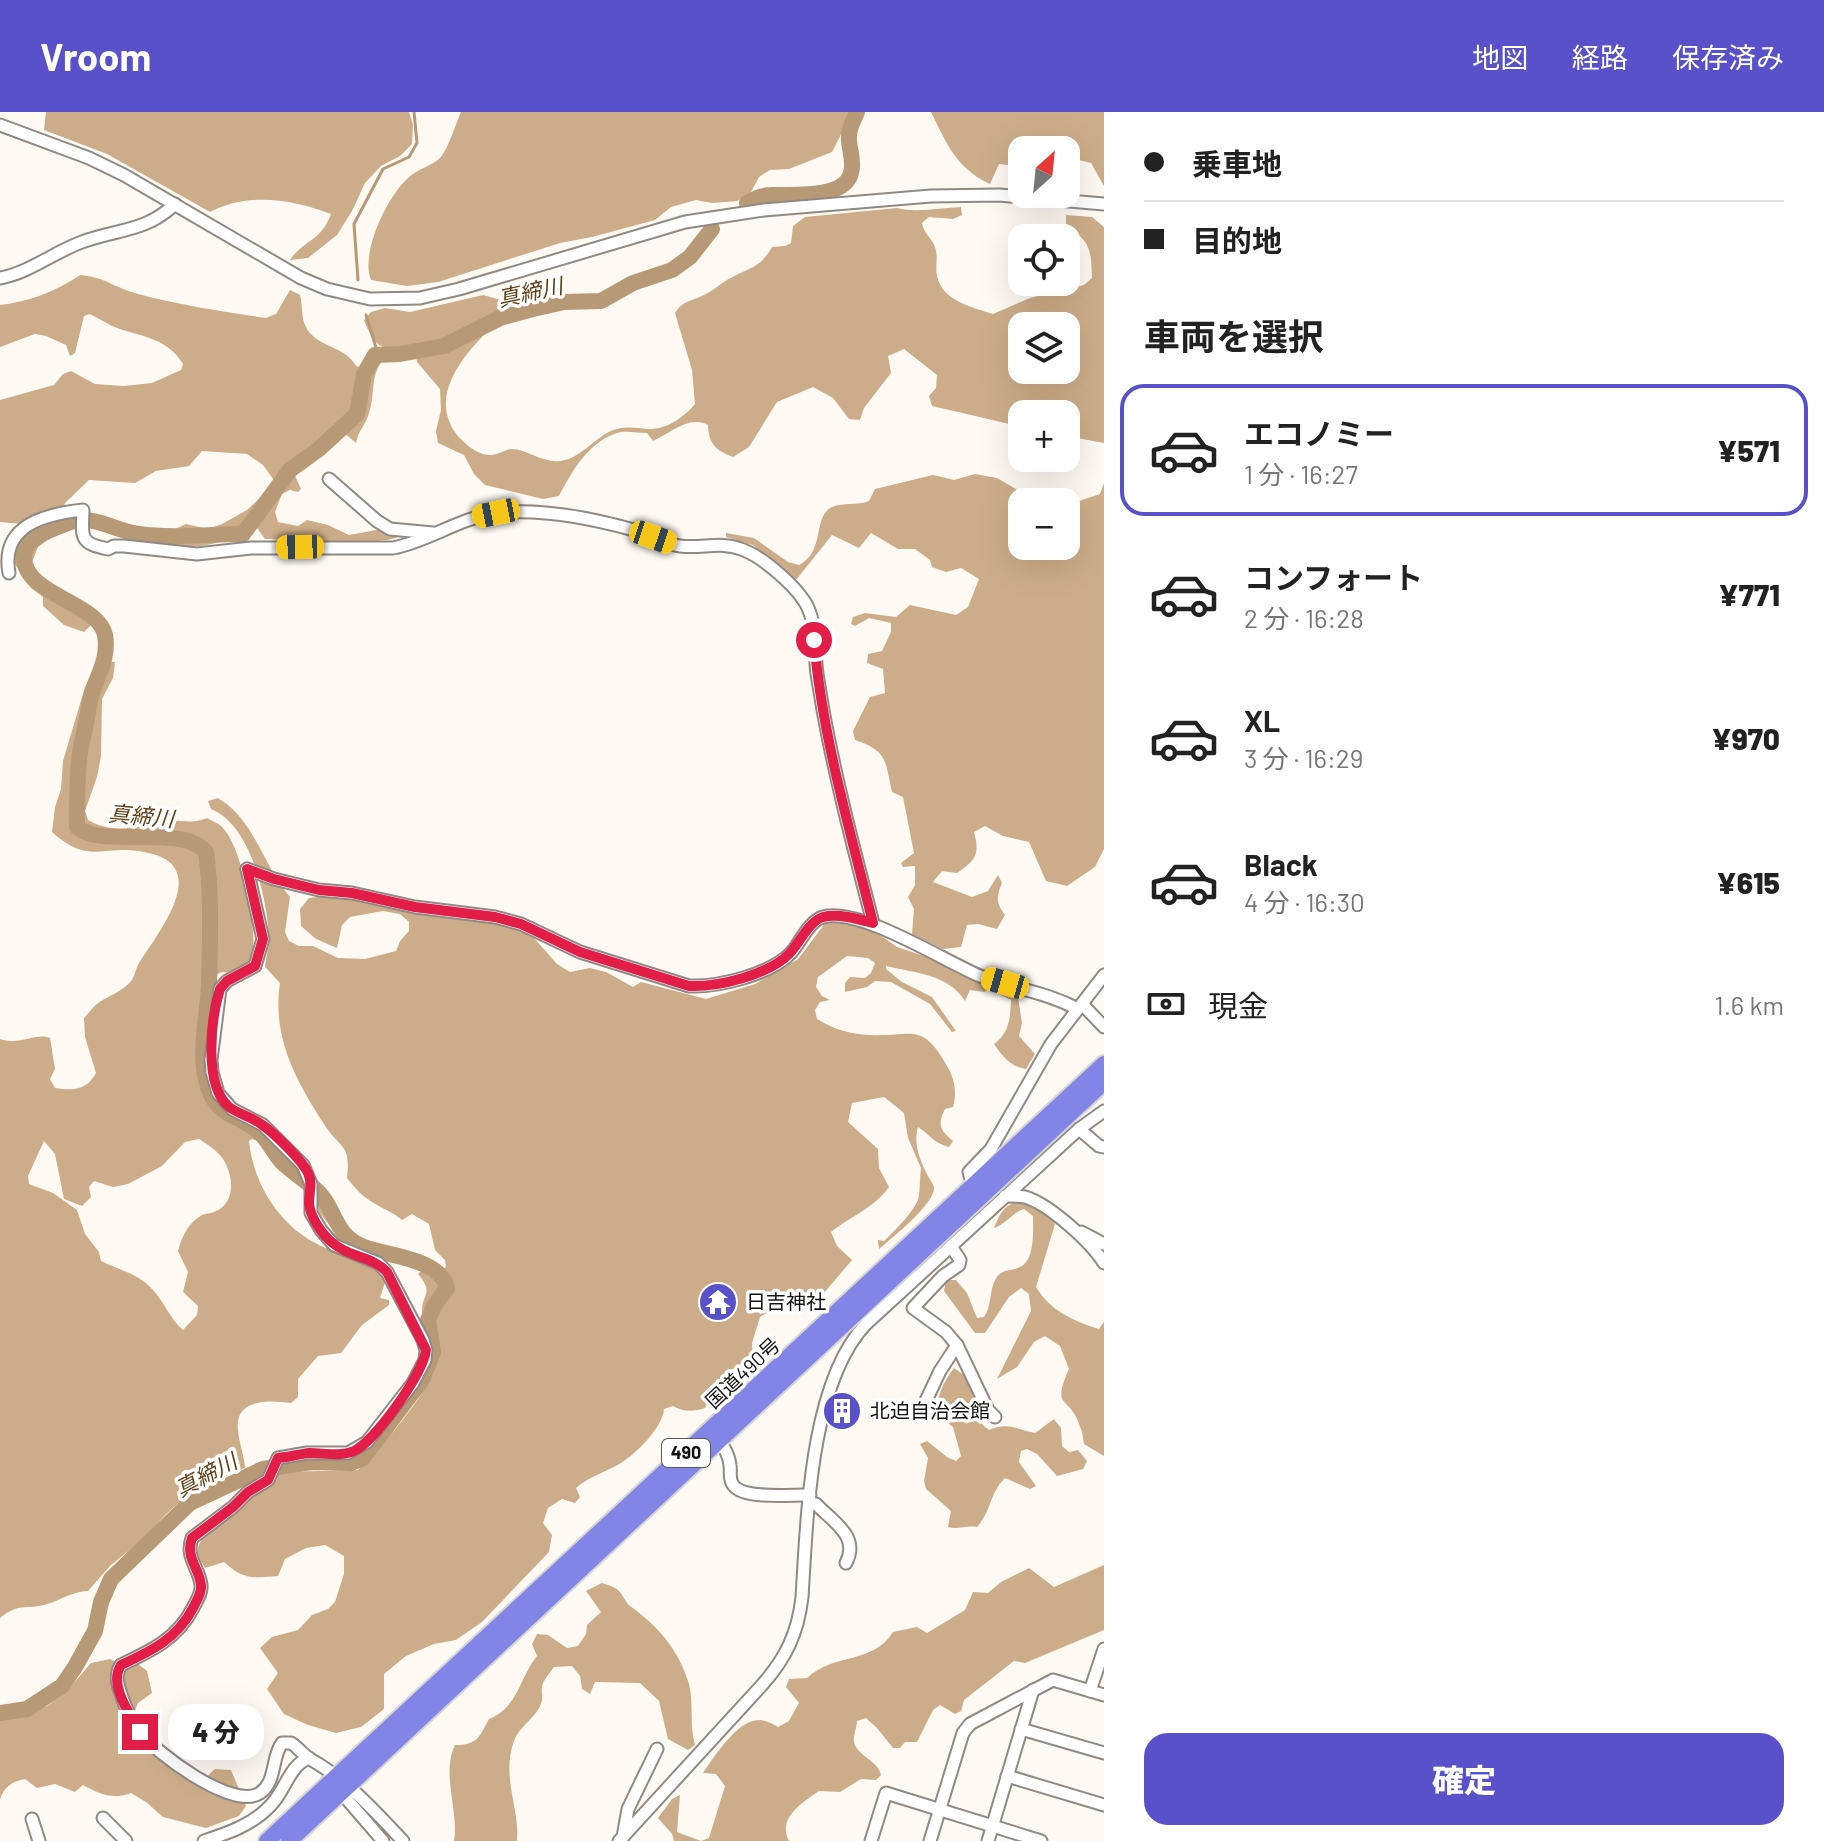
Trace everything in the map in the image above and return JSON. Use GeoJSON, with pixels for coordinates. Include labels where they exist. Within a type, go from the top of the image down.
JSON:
{"type":"FeatureCollection","features":[{"type":"Feature","properties":{"kind":"highway","name":"国道490号"},"geometry":{"type":"LineString","coordinates":[[289,1841],[341,1785],[716,1436],[1104,1064]]}},
{"type":"Feature","properties":{"kind":"highway","name":"国道490号"},"geometry":{"type":"LineString","coordinates":[[716,1436],[846,1321],[1104,1082]]}},
{"type":"Feature","properties":{"kind":"highway","name":"国道490号"},"geometry":{"type":"LineString","coordinates":[[267,1841],[341,1785]]}},
{"type":"Feature","properties":{"kind":"street"},"geometry":{"type":"LineString","coordinates":[[0,125],[89,158],[301,278],[327,289],[389,300],[447,292],[685,222],[718,216],[899,198],[967,195],[1104,204]]}},
{"type":"Feature","properties":{"kind":"street"},"geometry":{"type":"LineString","coordinates":[[0,278],[83,242],[159,219],[175,204]]}},
{"type":"Feature","properties":{"kind":"street"},"geometry":{"type":"LineString","coordinates":[[329,479],[390,529],[433,533]]}},
{"type":"Feature","properties":{"kind":"street"},"geometry":{"type":"LineString","coordinates":[[9,573],[3,560],[3,548],[12,533],[44,517],[83,510],[83,538],[88,545],[108,549],[124,546],[197,554],[263,547],[393,548],[416,543],[467,519],[496,513],[547,514],[635,531],[678,546],[724,545],[739,548],[756,556],[807,604],[831,752],[858,874],[873,923]]}},
{"type":"Feature","properties":{"kind":"street"},"geometry":{"type":"LineString","coordinates":[[383,1841],[322,1764],[291,1743],[282,1743],[275,1756],[269,1782],[261,1792],[250,1797],[233,1794],[185,1771],[140,1732],[126,1709],[117,1680],[121,1665],[166,1641],[187,1620],[201,1586],[189,1556],[192,1538],[248,1492],[268,1480],[278,1458],[307,1453],[348,1453],[367,1442],[413,1383],[425,1360],[426,1350],[387,1272],[378,1263],[334,1245],[311,1213],[311,1188],[303,1165],[263,1125],[224,1102],[212,1072],[213,1028],[220,989],[227,981],[255,966],[261,953],[261,923],[247,869],[319,890],[495,917],[521,924],[580,952],[689,986],[727,982],[778,964],[816,921],[824,917],[857,919],[873,923],[981,976],[1080,1006],[1104,1027]]}},
{"type":"Feature","properties":{"kind":"street"},"geometry":{"type":"LineString","coordinates":[[973,1187],[969,1172],[991,1149],[1037,1066],[1104,975]]}},
{"type":"Feature","properties":{"kind":"street"},"geometry":{"type":"LineString","coordinates":[[621,1839],[778,1667],[791,1645],[802,1597],[809,1498],[823,1418],[846,1348],[866,1324],[1005,1196],[1079,1129],[1104,1111]]}},
{"type":"Feature","properties":{"kind":"street"},"geometry":{"type":"LineString","coordinates":[[1079,1129],[1104,1147]]}},
{"type":"Feature","properties":{"kind":"street"},"geometry":{"type":"LineString","coordinates":[[1005,1196],[1024,1197],[1038,1203],[1069,1227],[1104,1263]]}},
{"type":"Feature","properties":{"kind":"street"},"geometry":{"type":"LineString","coordinates":[[1069,1227],[1104,1244]]}},
{"type":"Feature","properties":{"kind":"street"},"geometry":{"type":"LineString","coordinates":[[951,1246],[960,1260],[959,1265],[943,1276],[913,1308],[919,1315],[933,1321],[957,1345],[988,1410],[995,1417]]}},
{"type":"Feature","properties":{"kind":"street"},"geometry":{"type":"LineString","coordinates":[[923,1407],[940,1371],[957,1345]]}},
{"type":"Feature","properties":{"kind":"street"},"geometry":{"type":"LineString","coordinates":[[716,1436],[730,1462],[732,1486],[738,1490],[777,1497],[809,1498],[849,1538],[851,1554],[846,1563]]}},
{"type":"Feature","properties":{"kind":"street"},"geometry":{"type":"LineString","coordinates":[[1090,1691],[1104,1649]]}},
{"type":"Feature","properties":{"kind":"street"},"geometry":{"type":"LineString","coordinates":[[930,1841],[966,1728],[1053,1680],[1104,1695]]}},
{"type":"Feature","properties":{"kind":"street"},"geometry":{"type":"LineString","coordinates":[[988,1841],[1033,1690]]}},
{"type":"Feature","properties":{"kind":"street"},"geometry":{"type":"LineString","coordinates":[[1021,1729],[1104,1753]]}},
{"type":"Feature","properties":{"kind":"street"},"geometry":{"type":"LineString","coordinates":[[621,1839],[628,1809],[657,1749]]}},
{"type":"Feature","properties":{"kind":"street"},"geometry":{"type":"LineString","coordinates":[[204,1841],[234,1831],[270,1807],[299,1763],[309,1758]]}},
{"type":"Feature","properties":{"kind":"street"},"geometry":{"type":"LineString","coordinates":[[1007,1776],[1104,1805]]}},
{"type":"Feature","properties":{"kind":"street"},"geometry":{"type":"LineString","coordinates":[[341,1785],[403,1841]]}},
{"type":"Feature","properties":{"kind":"street"},"geometry":{"type":"LineString","coordinates":[[871,1841],[886,1793],[1041,1841]]}},
{"type":"Feature","properties":{"kind":"street"},"geometry":{"type":"LineString","coordinates":[[103,1818],[126,1841]]}},
{"type":"Feature","properties":{"kind":"street"},"geometry":{"type":"LineString","coordinates":[[32,1819],[39,1841]]}},
{"type":"Feature","properties":{"kind":"street"},"geometry":{"type":"LineString","coordinates":[[226,1841],[234,1831]]}},
{"type":"Feature","properties":{"kind":"shaded area"},"geometry":{"type":"Polygon","coordinates":[[[46,112],[409,112],[413,125],[412,144],[400,156],[381,166],[365,183],[337,235],[308,258],[290,260],[317,236],[331,214],[270,200],[239,202],[210,212],[107,154],[44,130],[46,112]]]}},
{"type":"Feature","properties":{"kind":"shaded area"},"geometry":{"type":"Polygon","coordinates":[[[461,112],[851,112],[851,115],[832,152],[789,169],[770,170],[759,177],[750,194],[737,201],[712,203],[696,200],[671,207],[655,220],[560,243],[438,282],[407,286],[371,280],[369,255],[384,212],[408,178],[443,154],[461,112]]]}},
{"type":"Feature","properties":{"kind":"shaded area"},"geometry":{"type":"Polygon","coordinates":[[[931,112],[1104,112],[1104,186],[1091,163],[1080,160],[1080,136],[1008,136],[1008,165],[999,164],[990,184],[961,163],[931,112]]]}},
{"type":"Feature","properties":{"kind":"shaded area"},"geometry":{"type":"Polygon","coordinates":[[[961,207],[962,215],[953,219],[929,217],[922,223],[935,247],[936,273],[940,285],[951,297],[993,314],[1038,296],[1080,296],[1080,286],[1092,278],[1090,253],[1080,237],[1080,224],[1066,224],[1066,215],[1092,217],[1104,227],[1104,443],[1080,439],[1080,400],[1008,400],[1008,424],[932,406],[929,396],[936,388],[937,375],[904,349],[888,356],[891,373],[864,408],[860,420],[849,419],[833,398],[813,387],[777,402],[749,447],[733,457],[714,446],[708,425],[701,422],[680,426],[653,441],[647,433],[621,432],[600,441],[591,449],[559,496],[543,499],[485,485],[474,474],[464,455],[438,443],[436,431],[441,410],[440,389],[417,362],[414,348],[382,346],[373,338],[364,320],[371,312],[385,308],[410,312],[483,295],[501,300],[509,311],[470,351],[450,383],[446,400],[448,418],[460,438],[484,454],[517,449],[550,461],[565,460],[617,429],[647,429],[674,422],[695,404],[692,370],[675,313],[685,303],[758,264],[772,247],[791,243],[793,226],[805,217],[897,208],[961,207]]]}},
{"type":"Feature","properties":{"kind":"shaded area"},"geometry":{"type":"Polygon","coordinates":[[[80,275],[154,298],[266,318],[276,314],[290,290],[300,295],[304,323],[316,339],[345,354],[356,366],[366,369],[373,361],[386,357],[377,370],[369,413],[356,443],[344,433],[318,445],[293,471],[301,489],[282,494],[275,512],[278,522],[298,526],[307,520],[349,535],[382,529],[400,536],[357,542],[265,539],[257,528],[233,539],[184,548],[154,545],[143,540],[147,532],[175,529],[186,524],[208,529],[247,510],[276,483],[263,465],[247,454],[202,451],[189,466],[156,471],[135,483],[89,480],[65,503],[60,518],[67,526],[38,547],[32,562],[39,577],[93,623],[84,632],[64,625],[43,606],[43,597],[31,588],[13,561],[22,524],[0,522],[0,400],[54,385],[63,374],[71,371],[95,384],[124,386],[152,383],[181,370],[183,364],[160,343],[112,326],[90,314],[84,316],[75,353],[70,356],[66,345],[35,334],[0,347],[0,305],[42,295],[80,275]]]}},
{"type":"Feature","properties":{"kind":"shaded area"},"geometry":{"type":"Polygon","coordinates":[[[975,474],[997,478],[1014,488],[1008,488],[1008,560],[1080,560],[1080,501],[1100,494],[1104,483],[1104,849],[1095,867],[1067,886],[1046,881],[1029,842],[1003,836],[985,826],[974,832],[977,846],[969,864],[957,873],[942,871],[933,882],[972,897],[988,891],[998,875],[1002,883],[998,900],[1005,915],[997,929],[978,924],[967,925],[961,947],[943,949],[912,934],[914,909],[908,897],[915,885],[915,866],[903,867],[901,863],[914,853],[903,797],[892,792],[883,758],[874,748],[855,740],[853,731],[870,697],[885,693],[883,669],[867,663],[868,654],[882,651],[891,632],[891,623],[869,618],[855,626],[851,624],[853,617],[865,613],[896,617],[910,605],[956,615],[968,607],[979,579],[961,568],[946,572],[932,567],[930,560],[915,549],[898,549],[871,533],[859,548],[832,535],[796,580],[786,577],[753,545],[726,537],[726,533],[754,538],[788,562],[799,565],[813,551],[822,518],[832,507],[869,501],[875,489],[933,475],[954,480],[975,474]]]}},
{"type":"Feature","properties":{"kind":"shaded area"},"geometry":{"type":"Polygon","coordinates":[[[97,661],[115,662],[113,678],[102,699],[101,756],[85,811],[88,820],[119,828],[207,818],[222,827],[230,839],[243,873],[251,914],[253,950],[251,962],[231,973],[216,975],[212,984],[208,1041],[202,1072],[210,1103],[236,1127],[264,1131],[308,1179],[306,1190],[282,1169],[260,1142],[249,1141],[252,1160],[266,1194],[289,1224],[303,1236],[337,1252],[345,1245],[319,1212],[316,1197],[322,1193],[335,1206],[349,1230],[385,1260],[386,1279],[380,1298],[389,1300],[389,1305],[362,1325],[341,1353],[318,1356],[298,1379],[298,1397],[291,1403],[255,1403],[242,1412],[238,1430],[245,1468],[196,1488],[111,1565],[88,1591],[44,1605],[17,1608],[0,1618],[0,1039],[50,1038],[55,1069],[50,1079],[55,1088],[74,1089],[88,1083],[96,1073],[85,1037],[84,1018],[97,1004],[132,980],[168,917],[179,884],[176,870],[165,859],[130,850],[87,851],[76,848],[52,832],[63,761],[85,687],[97,661]],[[199,1139],[185,1142],[162,1166],[128,1184],[113,1187],[94,1181],[89,1187],[91,1197],[82,1206],[64,1199],[55,1154],[44,1141],[28,1176],[29,1184],[53,1193],[77,1210],[85,1234],[99,1252],[101,1261],[147,1284],[183,1330],[197,1315],[198,1306],[183,1292],[188,1272],[178,1251],[180,1245],[193,1222],[227,1202],[231,1187],[226,1164],[219,1154],[199,1139]]]}},
{"type":"Feature","properties":{"kind":"shaded area"},"geometry":{"type":"Polygon","coordinates":[[[218,798],[241,818],[290,897],[285,932],[289,941],[299,946],[313,946],[338,958],[365,959],[396,951],[409,931],[409,922],[400,914],[383,911],[350,917],[342,925],[337,948],[316,939],[301,926],[300,909],[309,898],[354,897],[418,913],[445,913],[513,927],[533,937],[557,964],[570,972],[590,968],[606,972],[633,987],[641,982],[706,999],[755,984],[798,959],[826,922],[856,925],[877,933],[897,947],[933,959],[981,984],[1009,991],[1018,997],[1022,1023],[1019,1036],[1035,1054],[1026,1069],[1021,1068],[1004,1057],[994,1044],[1006,1030],[1011,1000],[989,989],[984,992],[970,990],[965,1001],[950,985],[940,980],[886,966],[902,982],[932,997],[956,1031],[952,1032],[930,1004],[891,982],[875,981],[867,987],[845,992],[845,983],[850,977],[865,978],[871,973],[875,963],[868,958],[847,956],[818,977],[816,987],[822,996],[830,1000],[820,1002],[815,1010],[817,1019],[856,1033],[915,1034],[923,1037],[938,1052],[950,1071],[954,1102],[953,1107],[945,1109],[941,1123],[953,1141],[949,1147],[944,1146],[918,1127],[920,1158],[934,1187],[928,1202],[879,1249],[878,1240],[884,1241],[893,1232],[918,1200],[921,1168],[908,1138],[904,1113],[884,1097],[852,1103],[848,1122],[878,1149],[879,1168],[889,1187],[869,1207],[831,1232],[837,1246],[852,1260],[818,1300],[788,1304],[760,1317],[752,1343],[753,1362],[731,1389],[723,1387],[711,1395],[705,1408],[693,1411],[673,1406],[664,1409],[654,1432],[634,1453],[576,1488],[580,1497],[575,1503],[562,1499],[548,1508],[543,1523],[552,1535],[549,1552],[482,1622],[456,1640],[434,1644],[406,1656],[384,1674],[384,1709],[361,1727],[336,1733],[284,1714],[267,1689],[278,1673],[260,1648],[272,1637],[298,1630],[312,1615],[328,1609],[335,1602],[344,1574],[344,1556],[325,1545],[306,1548],[285,1559],[278,1576],[255,1577],[243,1575],[224,1562],[205,1568],[198,1548],[213,1527],[262,1491],[279,1472],[358,1470],[405,1418],[426,1386],[437,1359],[436,1344],[422,1313],[426,1286],[418,1274],[423,1269],[435,1274],[446,1267],[445,1260],[435,1250],[429,1224],[412,1214],[402,1220],[365,1197],[347,1178],[346,1152],[324,1124],[295,1074],[279,1021],[280,983],[265,967],[269,935],[260,882],[237,830],[225,817],[211,809],[208,801],[218,798]]]}},
{"type":"Feature","properties":{"kind":"shaded area"},"geometry":{"type":"Polygon","coordinates":[[[1025,1200],[1055,1224],[1036,1287],[1048,1303],[1072,1319],[1099,1329],[1104,1322],[1104,1456],[1084,1444],[1075,1415],[1062,1397],[1069,1369],[1060,1346],[1045,1336],[1034,1342],[1017,1367],[997,1379],[1031,1311],[1029,1294],[1021,1288],[1009,1297],[985,1333],[975,1333],[944,1291],[946,1280],[956,1280],[967,1293],[977,1318],[984,1317],[998,1276],[1022,1266],[1029,1256],[1033,1216],[1024,1209],[994,1228],[1005,1209],[1025,1200]]]}},
{"type":"Feature","properties":{"kind":"shaded area"},"geometry":{"type":"Polygon","coordinates":[[[954,1368],[974,1388],[977,1413],[989,1430],[1007,1426],[1035,1433],[1054,1419],[1061,1428],[1062,1446],[1069,1452],[1078,1450],[1087,1461],[1083,1469],[1057,1476],[1037,1454],[1027,1449],[1021,1451],[1019,1462],[1036,1486],[1030,1489],[1005,1478],[977,1527],[948,1527],[951,1511],[926,1489],[924,1481],[928,1458],[920,1444],[927,1441],[956,1461],[961,1456],[953,1427],[937,1415],[941,1390],[954,1368]]]}},
{"type":"Feature","properties":{"kind":"shaded area"},"geometry":{"type":"Polygon","coordinates":[[[1104,1565],[1104,1630],[1025,1663],[1014,1661],[964,1700],[961,1711],[955,1714],[940,1705],[933,1710],[917,1742],[905,1742],[900,1748],[893,1748],[866,1718],[857,1721],[856,1747],[876,1765],[881,1775],[876,1780],[861,1779],[840,1792],[819,1791],[812,1796],[789,1818],[786,1833],[789,1841],[701,1841],[709,1838],[725,1786],[716,1774],[703,1773],[727,1740],[743,1726],[759,1720],[778,1727],[789,1721],[799,1703],[786,1687],[789,1679],[807,1678],[829,1664],[864,1654],[875,1649],[893,1632],[917,1627],[927,1633],[965,1610],[973,1592],[988,1593],[1001,1582],[1029,1568],[1054,1587],[1104,1565]]]}},
{"type":"Feature","properties":{"kind":"shaded area"},"geometry":{"type":"Polygon","coordinates":[[[602,1583],[619,1591],[628,1604],[658,1631],[680,1660],[689,1684],[695,1745],[688,1750],[668,1739],[659,1701],[640,1683],[595,1682],[590,1694],[582,1689],[580,1676],[572,1666],[554,1667],[543,1683],[540,1707],[517,1735],[511,1754],[509,1767],[517,1841],[454,1841],[450,1768],[455,1745],[468,1744],[476,1739],[489,1719],[499,1714],[512,1700],[537,1656],[532,1644],[537,1634],[548,1635],[567,1648],[578,1646],[586,1634],[587,1625],[601,1612],[586,1591],[602,1583]]]}},
{"type":"Feature","properties":{"kind":"shaded area"},"geometry":{"type":"Polygon","coordinates":[[[110,1659],[130,1669],[138,1664],[147,1671],[152,1693],[138,1703],[130,1722],[201,1782],[215,1769],[231,1770],[246,1806],[239,1816],[206,1828],[163,1817],[131,1793],[106,1795],[83,1785],[75,1792],[55,1784],[37,1788],[25,1779],[9,1785],[0,1800],[0,1717],[21,1715],[47,1706],[65,1693],[91,1663],[110,1659]]]}},
{"type":"Feature","properties":{"kind":"shaded area"},"geometry":{"type":"Polygon","coordinates":[[[680,1795],[677,1832],[701,1841],[674,1841],[658,1818],[672,1799],[680,1795]]]}},
{"type":"Feature","properties":{"kind":"waterway"},"geometry":{"type":"LineString","coordinates":[[358,280],[354,224],[383,169],[409,157],[417,143],[414,112]]}},
{"type":"Feature","properties":{"kind":"waterway","name":"真締川"},"geometry":{"type":"LineString","coordinates":[[747,203],[768,195],[828,192],[846,182],[852,168],[849,133],[857,112]]}},
{"type":"Feature","properties":{"kind":"waterway","name":"真締川"},"geometry":{"type":"LineString","coordinates":[[0,1713],[27,1709],[62,1686],[95,1631],[101,1602],[111,1579],[190,1503],[263,1469],[312,1462],[351,1463],[363,1458],[422,1380],[433,1352],[428,1320],[447,1288],[442,1278],[424,1264],[354,1242],[340,1228],[321,1195],[281,1161],[259,1132],[215,1102],[207,1082],[203,1055],[210,936],[206,852],[180,839],[104,836],[77,827],[80,753],[91,697],[105,655],[105,635],[100,624],[90,615],[36,581],[28,571],[25,551],[40,535],[77,520],[95,521],[152,535],[243,534],[290,470],[319,449],[357,414],[364,374],[375,355],[444,346],[500,318],[533,309],[564,302],[601,301],[633,283],[672,270],[690,257],[712,229]]}},
{"type":"Feature","properties":{"kind":"waterway"},"geometry":{"type":"LineString","coordinates":[[366,315],[378,354]]}},
{"type":"Feature","properties":{"kind":"place","name":"日吉神社"},"geometry":{"type":"Point","coordinates":[718,1302]}},
{"type":"Feature","properties":{"kind":"place","name":"北迫自治会館"},"geometry":{"type":"Point","coordinates":[842,1411]}},
{"type":"Feature","properties":{"kind":"route"},"geometry":{"type":"LineString","coordinates":[[140,1732],[119,1690],[118,1670],[121,1665],[166,1641],[187,1620],[201,1586],[189,1556],[192,1538],[248,1492],[268,1480],[278,1458],[307,1453],[348,1453],[367,1442],[413,1383],[425,1360],[423,1340],[387,1272],[369,1258],[334,1245],[311,1213],[311,1184],[303,1165],[263,1125],[232,1109],[218,1093],[211,1060],[217,996],[222,984],[255,966],[263,939],[247,869],[319,890],[495,917],[521,924],[580,952],[689,986],[727,982],[778,964],[816,921],[824,917],[873,923],[858,874],[831,752],[814,640]]}}]}
